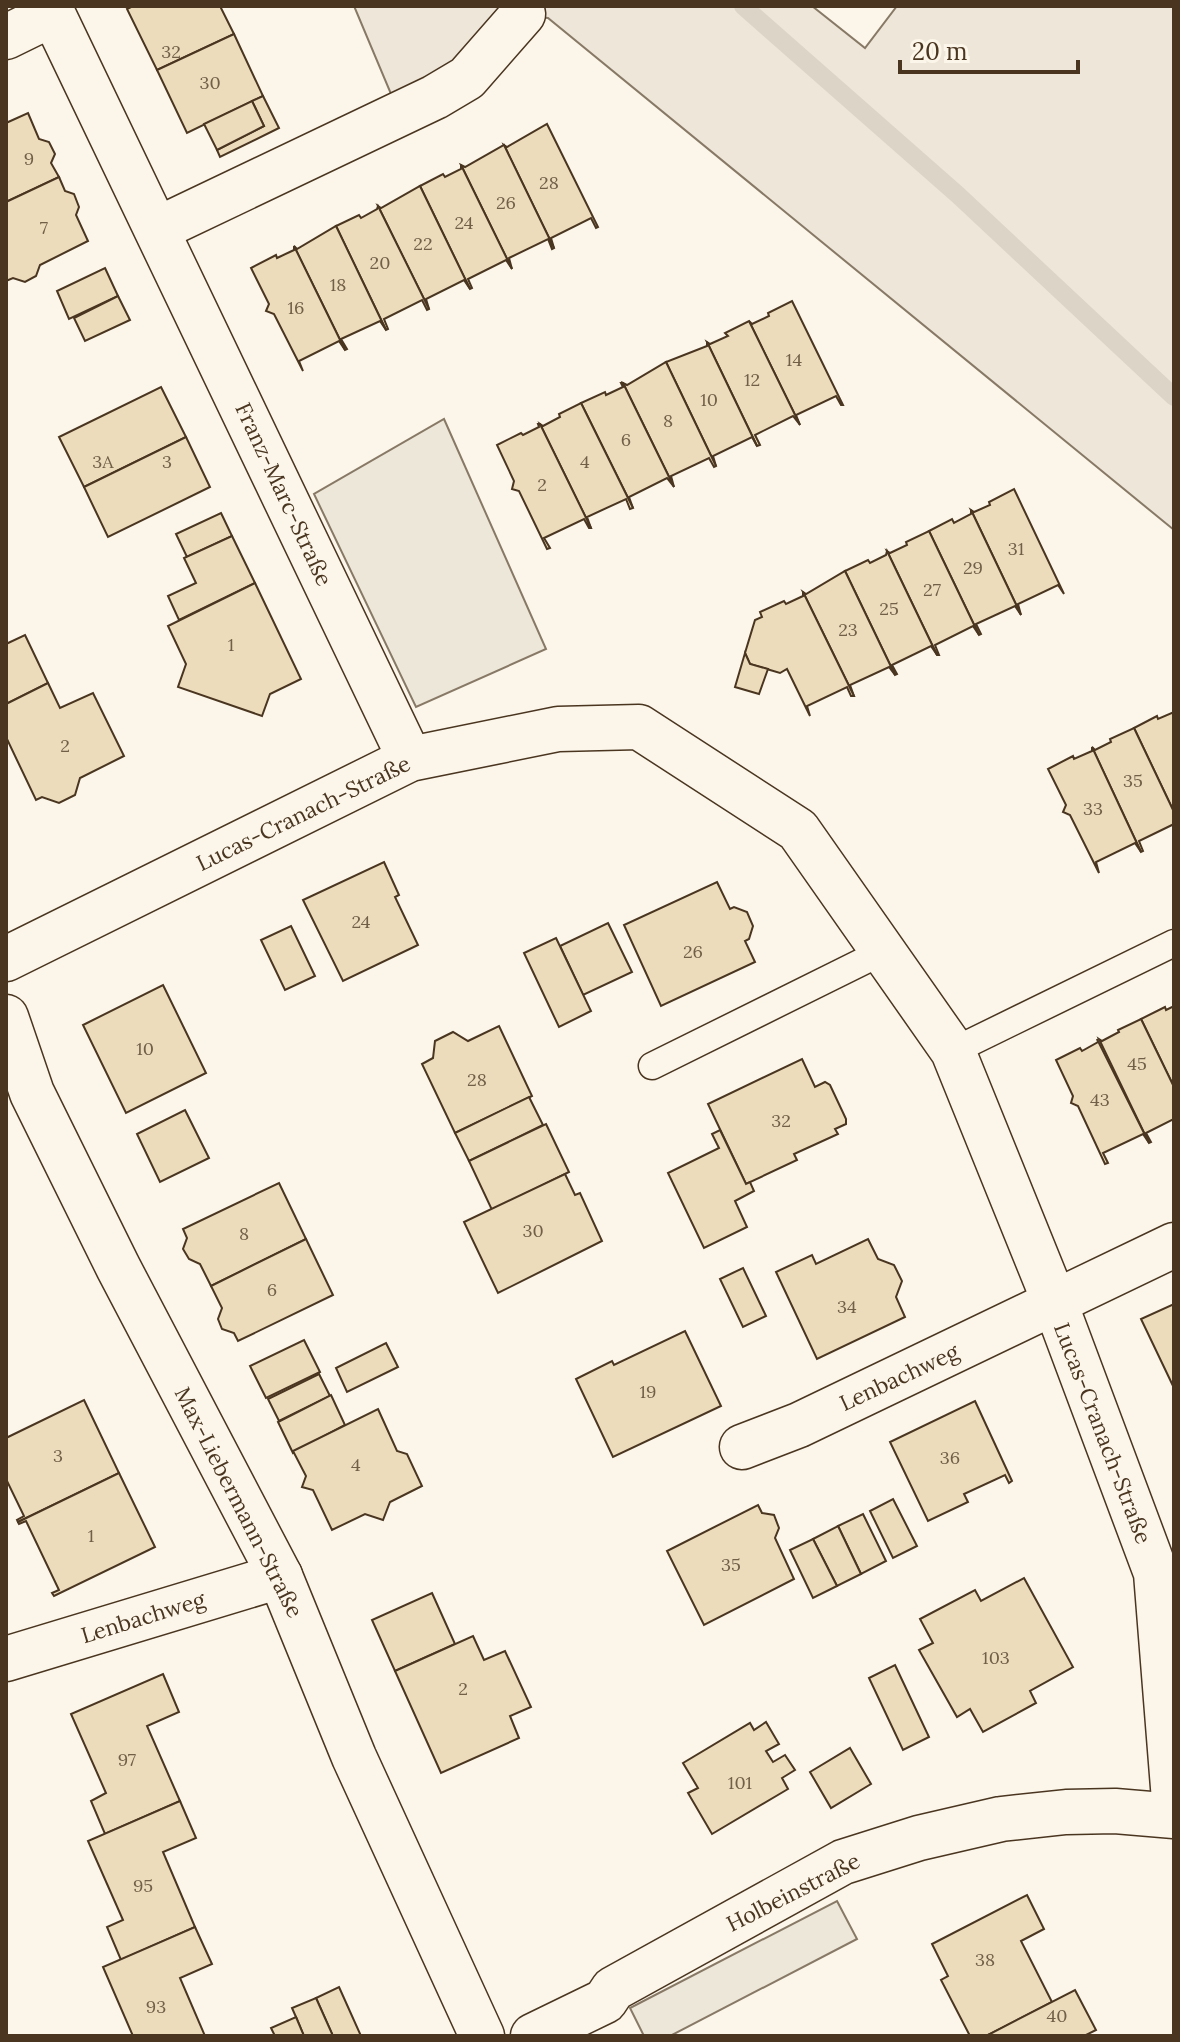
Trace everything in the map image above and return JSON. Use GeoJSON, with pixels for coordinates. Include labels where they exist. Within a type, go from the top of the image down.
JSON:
{"type":"FeatureCollection","features":[{"type":"Feature","properties":{"kind":"street","name":"Franz-Marc-Straße"},"geometry":{"type":"LineString","coordinates":[[6,37],[53,14],[410,759]]}},
{"type":"Feature","properties":{"kind":"street"},"geometry":{"type":"LineString","coordinates":[[158,229],[457,85],[488,57],[523,14]]}},
{"type":"Feature","properties":{"kind":"street","name":"Lucas-Cranach-Straße"},"geometry":{"type":"LineString","coordinates":[[6,959],[410,759],[558,729],[639,727],[798,830],[953,1051],[1055,1303],[1156,1573],[1174,1800]]}},
{"type":"Feature","properties":{"kind":"street","name":"Max-Liebermann-Straße"},"geometry":{"type":"LineString","coordinates":[[6,1017],[32,1093],[118,1267],[280,1576],[354,1757],[482,2036]]}},
{"type":"Feature","properties":{"kind":"street","name":"Lucas-Cranach-Straße"},"geometry":{"type":"LineString","coordinates":[[1055,1303],[1174,1245]]}},
{"type":"Feature","properties":{"kind":"street","name":"Lenbachweg"},"geometry":{"type":"LineString","coordinates":[[742,1447],[799,1425],[1055,1303]]}},
{"type":"Feature","properties":{"kind":"street","name":"Lenbachweg"},"geometry":{"type":"LineString","coordinates":[[6,1659],[280,1576]]}},
{"type":"Feature","properties":{"kind":"street","name":"Holbeinstraße"},"geometry":{"type":"LineString","coordinates":[[533,2036],[605,2001],[613,1989],[843,1862],[919,1838],[1001,1819],[1066,1812],[1115,1811],[1174,1816]]}},
{"type":"Feature","properties":{"kind":"lane"},"geometry":{"type":"LineString","coordinates":[[953,1051],[1174,943]]}},
{"type":"Feature","properties":{"kind":"lane"},"geometry":{"type":"LineString","coordinates":[[652,1066],[884,951]]}},
{"type":"Feature","properties":{"kind":"shaded area"},"geometry":{"type":"Polygon","coordinates":[[[354,6],[507,6],[445,70],[391,94],[354,6]]]}},
{"type":"Feature","properties":{"kind":"shaded area"},"geometry":{"type":"Polygon","coordinates":[[[543,6],[812,6],[865,48],[897,6],[1174,6],[1174,530],[548,18],[535,17],[543,6]]]}},
{"type":"Feature","properties":{"kind":"shaded area"},"geometry":{"type":"Polygon","coordinates":[[[444,419],[546,649],[416,707],[314,494],[444,419]]]}},
{"type":"Feature","properties":{"kind":"shaded area"},"geometry":{"type":"Polygon","coordinates":[[[837,1901],[857,1939],[670,2036],[644,2036],[630,2008],[837,1901]]]}},
{"type":"Feature","properties":{"kind":"building"},"geometry":{"type":"Polygon","coordinates":[[[133,6],[220,6],[234,34],[157,70],[127,9],[133,6]]]}},
{"type":"Feature","properties":{"kind":"building"},"geometry":{"type":"Polygon","coordinates":[[[234,34],[263,96],[187,133],[157,70],[234,34]]]}},
{"type":"Feature","properties":{"kind":"building"},"geometry":{"type":"Polygon","coordinates":[[[263,96],[279,128],[220,157],[217,150],[264,126],[252,101],[263,96]]]}},
{"type":"Feature","properties":{"kind":"building"},"geometry":{"type":"Polygon","coordinates":[[[252,101],[264,126],[217,150],[204,124],[252,101]]]}},
{"type":"Feature","properties":{"kind":"building"},"geometry":{"type":"Polygon","coordinates":[[[28,113],[39,139],[49,142],[55,154],[51,163],[59,177],[6,202],[6,123],[28,113]]]}},
{"type":"Feature","properties":{"kind":"building"},"geometry":{"type":"Polygon","coordinates":[[[547,124],[598,227],[591,218],[551,238],[554,248],[504,145],[507,147],[547,124]]]}},
{"type":"Feature","properties":{"kind":"building"},"geometry":{"type":"Polygon","coordinates":[[[504,145],[554,248],[548,239],[509,258],[512,269],[461,165],[465,167],[504,145]]]}},
{"type":"Feature","properties":{"kind":"building"},"geometry":{"type":"Polygon","coordinates":[[[461,165],[512,269],[506,260],[468,279],[470,289],[420,186],[461,169],[461,165]]]}},
{"type":"Feature","properties":{"kind":"building"},"geometry":{"type":"Polygon","coordinates":[[[59,177],[65,191],[74,194],[79,207],[76,215],[88,241],[40,265],[36,276],[25,282],[13,278],[6,281],[6,202],[59,177]]]}},
{"type":"Feature","properties":{"kind":"building"},"geometry":{"type":"Polygon","coordinates":[[[420,186],[470,289],[464,280],[426,299],[429,309],[378,206],[381,208],[420,186]]]}},
{"type":"Feature","properties":{"kind":"building"},"geometry":{"type":"Polygon","coordinates":[[[378,206],[429,309],[422,300],[384,319],[386,330],[336,226],[359,215],[361,218],[378,206]]]}},
{"type":"Feature","properties":{"kind":"building"},"geometry":{"type":"Polygon","coordinates":[[[336,226],[386,330],[380,321],[341,339],[345,350],[294,246],[297,249],[336,226]]]}},
{"type":"Feature","properties":{"kind":"building"},"geometry":{"type":"Polygon","coordinates":[[[294,246],[345,350],[339,341],[299,361],[303,371],[274,314],[266,311],[269,304],[251,268],[294,250],[294,246]]]}},
{"type":"Feature","properties":{"kind":"building"},"geometry":{"type":"Polygon","coordinates":[[[105,268],[118,296],[69,319],[57,291],[105,268]]]}},
{"type":"Feature","properties":{"kind":"building"},"geometry":{"type":"Polygon","coordinates":[[[118,296],[130,320],[85,341],[74,318],[118,296]]]}},
{"type":"Feature","properties":{"kind":"building"},"geometry":{"type":"Polygon","coordinates":[[[792,301],[843,405],[836,396],[796,415],[800,425],[749,321],[752,324],[792,301]]]}},
{"type":"Feature","properties":{"kind":"building"},"geometry":{"type":"Polygon","coordinates":[[[749,321],[800,425],[793,416],[755,435],[760,445],[757,446],[707,342],[710,344],[728,336],[725,333],[749,321]]]}},
{"type":"Feature","properties":{"kind":"building"},"geometry":{"type":"Polygon","coordinates":[[[707,342],[757,446],[752,437],[713,456],[716,466],[666,362],[707,346],[707,342]]]}},
{"type":"Feature","properties":{"kind":"building"},"geometry":{"type":"Polygon","coordinates":[[[666,362],[716,466],[709,458],[671,476],[674,487],[623,383],[627,385],[666,362]]]}},
{"type":"Feature","properties":{"kind":"building"},"geometry":{"type":"Polygon","coordinates":[[[621,383],[674,487],[667,478],[629,497],[633,508],[581,403],[623,387],[621,383]]]}},
{"type":"Feature","properties":{"kind":"building"},"geometry":{"type":"Polygon","coordinates":[[[161,387],[186,437],[84,487],[59,437],[161,387]]]}},
{"type":"Feature","properties":{"kind":"building"},"geometry":{"type":"Polygon","coordinates":[[[581,403],[633,508],[630,509],[626,499],[587,517],[591,528],[540,424],[543,426],[581,403]]]}},
{"type":"Feature","properties":{"kind":"building"},"geometry":{"type":"Polygon","coordinates":[[[538,424],[591,528],[584,519],[544,538],[550,548],[547,549],[519,491],[512,489],[514,481],[497,445],[539,427],[538,424]]]}},
{"type":"Feature","properties":{"kind":"building"},"geometry":{"type":"Polygon","coordinates":[[[186,437],[210,487],[108,537],[84,487],[186,437]]]}},
{"type":"Feature","properties":{"kind":"building"},"geometry":{"type":"Polygon","coordinates":[[[1014,489],[1064,594],[1058,585],[1018,604],[1021,615],[971,510],[974,512],[990,505],[989,502],[1014,489]]]}},
{"type":"Feature","properties":{"kind":"building"},"geometry":{"type":"Polygon","coordinates":[[[971,510],[1021,615],[1015,606],[976,624],[979,635],[929,531],[952,519],[954,523],[971,514],[971,510]]]}},
{"type":"Feature","properties":{"kind":"building"},"geometry":{"type":"Polygon","coordinates":[[[221,513],[232,536],[187,557],[176,534],[221,513]]]}},
{"type":"Feature","properties":{"kind":"building"},"geometry":{"type":"Polygon","coordinates":[[[929,531],[979,635],[973,626],[935,645],[939,655],[887,551],[890,553],[907,545],[906,542],[929,531]]]}},
{"type":"Feature","properties":{"kind":"building"},"geometry":{"type":"Polygon","coordinates":[[[232,536],[255,583],[179,620],[168,596],[196,583],[184,558],[232,536]]]}},
{"type":"Feature","properties":{"kind":"building"},"geometry":{"type":"Polygon","coordinates":[[[887,551],[937,655],[931,646],[892,665],[895,675],[845,571],[868,560],[870,563],[886,555],[887,551]]]}},
{"type":"Feature","properties":{"kind":"building"},"geometry":{"type":"Polygon","coordinates":[[[845,571],[895,675],[889,667],[850,685],[854,696],[803,592],[806,594],[845,571]]]}},
{"type":"Feature","properties":{"kind":"building"},"geometry":{"type":"Polygon","coordinates":[[[255,583],[301,679],[270,694],[262,716],[178,687],[186,664],[168,626],[255,583]]]}},
{"type":"Feature","properties":{"kind":"building"},"geometry":{"type":"Polygon","coordinates":[[[803,592],[854,696],[847,687],[807,706],[810,716],[787,669],[780,673],[750,664],[745,653],[755,620],[762,617],[760,612],[784,601],[786,604],[803,596],[803,592]]]}},
{"type":"Feature","properties":{"kind":"building"},"geometry":{"type":"Polygon","coordinates":[[[25,635],[48,683],[6,704],[6,644],[25,635]]]}},
{"type":"Feature","properties":{"kind":"building"},"geometry":{"type":"Polygon","coordinates":[[[745,653],[750,664],[768,669],[759,694],[735,687],[745,653]]]}},
{"type":"Feature","properties":{"kind":"building"},"geometry":{"type":"Polygon","coordinates":[[[48,683],[60,708],[93,693],[124,756],[80,778],[75,795],[59,803],[42,797],[36,800],[6,737],[6,704],[48,683]]]}},
{"type":"Feature","properties":{"kind":"building"},"geometry":{"type":"Polygon","coordinates":[[[1174,712],[1174,812],[1134,728],[1157,716],[1158,719],[1174,712]]]}},
{"type":"Feature","properties":{"kind":"building"},"geometry":{"type":"Polygon","coordinates":[[[1134,728],[1174,812],[1174,824],[1139,841],[1141,852],[1092,747],[1095,750],[1134,728]]]}},
{"type":"Feature","properties":{"kind":"building"},"geometry":{"type":"Polygon","coordinates":[[[1092,747],[1141,852],[1135,843],[1096,862],[1099,873],[1070,815],[1063,812],[1066,805],[1048,769],[1073,756],[1074,759],[1092,751],[1092,747]]]}},
{"type":"Feature","properties":{"kind":"building"},"geometry":{"type":"Polygon","coordinates":[[[384,862],[399,895],[395,897],[418,945],[343,981],[303,900],[384,862]]]}},
{"type":"Feature","properties":{"kind":"building"},"geometry":{"type":"Polygon","coordinates":[[[717,882],[730,909],[734,907],[747,912],[753,926],[749,939],[745,941],[755,962],[661,1006],[624,925],[717,882]]]}},
{"type":"Feature","properties":{"kind":"building"},"geometry":{"type":"Polygon","coordinates":[[[608,923],[632,972],[583,995],[560,946],[608,923]]]}},
{"type":"Feature","properties":{"kind":"building"},"geometry":{"type":"Polygon","coordinates":[[[291,926],[315,976],[285,990],[261,940],[291,926]]]}},
{"type":"Feature","properties":{"kind":"building"},"geometry":{"type":"Polygon","coordinates":[[[556,938],[591,1011],[559,1027],[524,953],[556,938]]]}},
{"type":"Feature","properties":{"kind":"building"},"geometry":{"type":"Polygon","coordinates":[[[163,985],[206,1073],[126,1113],[83,1025],[163,985]]]}},
{"type":"Feature","properties":{"kind":"building"},"geometry":{"type":"Polygon","coordinates":[[[1174,1006],[1174,1087],[1141,1019],[1174,1006]]]}},
{"type":"Feature","properties":{"kind":"building"},"geometry":{"type":"Polygon","coordinates":[[[1141,1019],[1174,1087],[1174,1119],[1146,1133],[1149,1143],[1099,1039],[1102,1041],[1141,1019]]]}},
{"type":"Feature","properties":{"kind":"building"},"geometry":{"type":"Polygon","coordinates":[[[499,1026],[532,1096],[455,1133],[422,1064],[433,1058],[435,1041],[453,1032],[468,1041],[499,1026]]]}},
{"type":"Feature","properties":{"kind":"building"},"geometry":{"type":"Polygon","coordinates":[[[1097,1039],[1149,1143],[1143,1134],[1103,1153],[1108,1163],[1105,1164],[1078,1106],[1071,1103],[1073,1096],[1056,1060],[1080,1048],[1082,1051],[1098,1042],[1097,1039]]]}},
{"type":"Feature","properties":{"kind":"building"},"geometry":{"type":"Polygon","coordinates":[[[802,1059],[815,1087],[825,1082],[830,1085],[846,1124],[835,1129],[838,1134],[794,1154],[797,1160],[746,1184],[708,1104],[802,1059]]]}},
{"type":"Feature","properties":{"kind":"building"},"geometry":{"type":"Polygon","coordinates":[[[529,1097],[543,1125],[469,1161],[455,1133],[529,1097]]]}},
{"type":"Feature","properties":{"kind":"building"},"geometry":{"type":"Polygon","coordinates":[[[185,1110],[209,1158],[160,1182],[137,1134],[185,1110]]]}},
{"type":"Feature","properties":{"kind":"building"},"geometry":{"type":"Polygon","coordinates":[[[546,1124],[569,1172],[492,1210],[469,1161],[546,1124]]]}},
{"type":"Feature","properties":{"kind":"building"},"geometry":{"type":"Polygon","coordinates":[[[720,1130],[746,1184],[750,1182],[754,1191],[735,1201],[747,1227],[704,1248],[668,1173],[719,1148],[712,1134],[720,1130]]]}},
{"type":"Feature","properties":{"kind":"building"},"geometry":{"type":"Polygon","coordinates":[[[565,1174],[575,1195],[580,1193],[602,1241],[498,1293],[464,1222],[565,1174]]]}},
{"type":"Feature","properties":{"kind":"building"},"geometry":{"type":"Polygon","coordinates":[[[279,1183],[306,1239],[211,1286],[200,1264],[189,1259],[183,1249],[187,1238],[183,1229],[279,1183]]]}},
{"type":"Feature","properties":{"kind":"building"},"geometry":{"type":"Polygon","coordinates":[[[306,1239],[333,1295],[238,1341],[234,1333],[222,1329],[218,1319],[222,1308],[211,1286],[306,1239]]]}},
{"type":"Feature","properties":{"kind":"building"},"geometry":{"type":"Polygon","coordinates":[[[868,1239],[878,1259],[894,1265],[902,1281],[896,1297],[905,1317],[817,1359],[776,1272],[812,1255],[816,1264],[868,1239]]]}},
{"type":"Feature","properties":{"kind":"building"},"geometry":{"type":"Polygon","coordinates":[[[743,1268],[766,1316],[743,1327],[720,1279],[743,1268]]]}},
{"type":"Feature","properties":{"kind":"building"},"geometry":{"type":"Polygon","coordinates":[[[1174,1304],[1174,1388],[1141,1319],[1174,1304]]]}},
{"type":"Feature","properties":{"kind":"building"},"geometry":{"type":"Polygon","coordinates":[[[685,1331],[721,1406],[613,1457],[576,1379],[612,1361],[614,1365],[685,1331]]]}},
{"type":"Feature","properties":{"kind":"building"},"geometry":{"type":"Polygon","coordinates":[[[304,1340],[320,1372],[266,1398],[250,1366],[304,1340]]]}},
{"type":"Feature","properties":{"kind":"building"},"geometry":{"type":"Polygon","coordinates":[[[386,1343],[398,1367],[347,1392],[336,1368],[386,1343]]]}},
{"type":"Feature","properties":{"kind":"building"},"geometry":{"type":"Polygon","coordinates":[[[319,1374],[330,1396],[279,1421],[268,1399],[319,1374]]]}},
{"type":"Feature","properties":{"kind":"building"},"geometry":{"type":"Polygon","coordinates":[[[331,1395],[345,1425],[293,1453],[278,1422],[331,1395]]]}},
{"type":"Feature","properties":{"kind":"building"},"geometry":{"type":"Polygon","coordinates":[[[84,1400],[119,1473],[18,1522],[24,1516],[6,1479],[6,1438],[84,1400]]]}},
{"type":"Feature","properties":{"kind":"building"},"geometry":{"type":"Polygon","coordinates":[[[975,1401],[1012,1481],[1009,1483],[1005,1475],[964,1494],[968,1502],[928,1521],[890,1442],[975,1401]]]}},
{"type":"Feature","properties":{"kind":"building"},"geometry":{"type":"Polygon","coordinates":[[[378,1409],[397,1451],[407,1454],[422,1486],[390,1502],[383,1520],[365,1514],[332,1530],[313,1490],[302,1487],[306,1476],[293,1451],[378,1409]]]}},
{"type":"Feature","properties":{"kind":"building"},"geometry":{"type":"Polygon","coordinates":[[[119,1473],[155,1547],[54,1596],[52,1593],[59,1590],[26,1521],[18,1522],[119,1473]]]}},
{"type":"Feature","properties":{"kind":"building"},"geometry":{"type":"Polygon","coordinates":[[[893,1499],[917,1546],[893,1558],[870,1511],[893,1499]]]}},
{"type":"Feature","properties":{"kind":"building"},"geometry":{"type":"Polygon","coordinates":[[[758,1505],[762,1513],[774,1515],[779,1528],[775,1538],[794,1579],[704,1625],[667,1551],[758,1505]]]}},
{"type":"Feature","properties":{"kind":"building"},"geometry":{"type":"Polygon","coordinates":[[[863,1514],[886,1561],[861,1574],[838,1526],[863,1514]]]}},
{"type":"Feature","properties":{"kind":"building"},"geometry":{"type":"Polygon","coordinates":[[[838,1526],[861,1574],[837,1586],[813,1539],[838,1526]]]}},
{"type":"Feature","properties":{"kind":"building"},"geometry":{"type":"Polygon","coordinates":[[[813,1539],[837,1586],[813,1598],[790,1550],[813,1539]]]}},
{"type":"Feature","properties":{"kind":"building"},"geometry":{"type":"Polygon","coordinates":[[[1024,1578],[1073,1667],[1030,1691],[1036,1703],[983,1732],[970,1709],[957,1717],[919,1650],[933,1643],[920,1619],[975,1590],[981,1601],[1024,1578]]]}},
{"type":"Feature","properties":{"kind":"building"},"geometry":{"type":"Polygon","coordinates":[[[432,1593],[455,1644],[395,1671],[372,1620],[432,1593]]]}},
{"type":"Feature","properties":{"kind":"building"},"geometry":{"type":"Polygon","coordinates":[[[473,1636],[484,1660],[505,1651],[531,1707],[510,1716],[519,1738],[441,1773],[395,1671],[473,1636]]]}},
{"type":"Feature","properties":{"kind":"building"},"geometry":{"type":"Polygon","coordinates":[[[895,1665],[929,1737],[903,1750],[869,1678],[895,1665]]]}},
{"type":"Feature","properties":{"kind":"building"},"geometry":{"type":"Polygon","coordinates":[[[163,1674],[179,1712],[147,1726],[180,1801],[105,1834],[91,1801],[106,1793],[71,1714],[163,1674]]]}},
{"type":"Feature","properties":{"kind":"building"},"geometry":{"type":"Polygon","coordinates":[[[766,1722],[779,1744],[766,1751],[773,1762],[785,1755],[795,1770],[782,1778],[788,1789],[712,1834],[688,1793],[698,1788],[683,1763],[750,1723],[754,1730],[766,1722]]]}},
{"type":"Feature","properties":{"kind":"building"},"geometry":{"type":"Polygon","coordinates":[[[850,1748],[871,1784],[831,1808],[810,1772],[850,1748]]]}},
{"type":"Feature","properties":{"kind":"building"},"geometry":{"type":"Polygon","coordinates":[[[180,1801],[196,1838],[163,1852],[195,1927],[121,1960],[107,1927],[123,1920],[88,1841],[180,1801]]]}},
{"type":"Feature","properties":{"kind":"building"},"geometry":{"type":"Polygon","coordinates":[[[1027,1895],[1044,1929],[1021,1941],[1052,2002],[986,2036],[970,2036],[941,1980],[948,1976],[932,1944],[1027,1895]]]}},
{"type":"Feature","properties":{"kind":"building"},"geometry":{"type":"Polygon","coordinates":[[[195,1927],[212,1964],[180,1978],[205,2036],[133,2036],[103,1967],[195,1927]]]}},
{"type":"Feature","properties":{"kind":"building"},"geometry":{"type":"Polygon","coordinates":[[[339,1987],[361,2036],[333,2036],[316,1998],[339,1987]]]}},
{"type":"Feature","properties":{"kind":"building"},"geometry":{"type":"Polygon","coordinates":[[[1075,1990],[1096,2030],[1084,2036],[986,2036],[1075,1990]]]}},
{"type":"Feature","properties":{"kind":"building"},"geometry":{"type":"Polygon","coordinates":[[[316,1998],[333,2036],[304,2036],[292,2008],[316,1998]]]}},
{"type":"Feature","properties":{"kind":"building"},"geometry":{"type":"Polygon","coordinates":[[[296,2017],[304,2036],[275,2036],[271,2028],[296,2017]]]}},
{"type":"Feature","properties":{"kind":"waterway"},"geometry":{"type":"LineString","coordinates":[[743,6],[958,195],[1174,397]]}}]}
